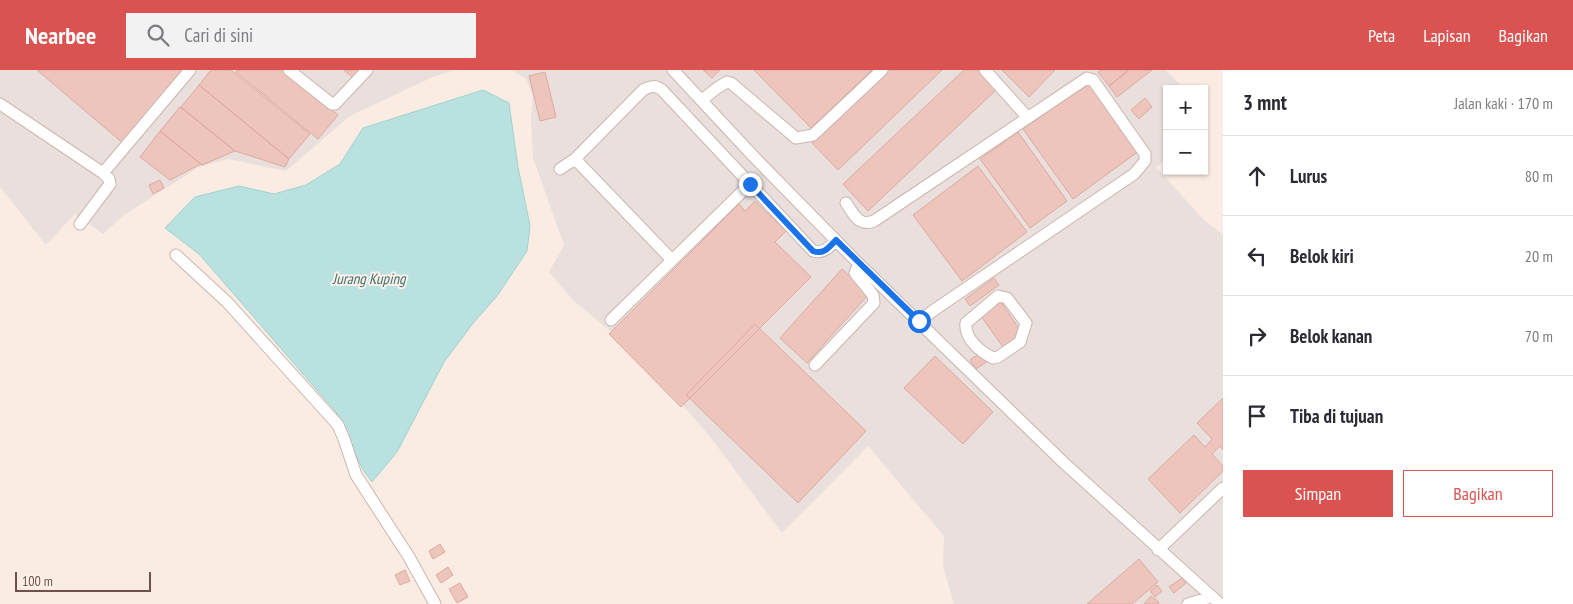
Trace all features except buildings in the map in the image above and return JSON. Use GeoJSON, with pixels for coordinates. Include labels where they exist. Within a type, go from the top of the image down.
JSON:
{"type":"FeatureCollection","features":[{"type":"Feature","properties":{"kind":"street"},"geometry":{"type":"LineString","coordinates":[[104,173],[190,70]]}},
{"type":"Feature","properties":{"kind":"street"},"geometry":{"type":"LineString","coordinates":[[289,70],[332,104],[335,104],[367,70]]}},
{"type":"Feature","properties":{"kind":"street"},"geometry":{"type":"LineString","coordinates":[[674,70],[756,159],[859,264],[1057,456],[1158,550],[1216,600]]}},
{"type":"Feature","properties":{"kind":"street"},"geometry":{"type":"LineString","coordinates":[[702,100],[727,82],[731,83],[796,138],[812,135],[882,70]]}},
{"type":"Feature","properties":{"kind":"street"},"geometry":{"type":"LineString","coordinates":[[984,70],[1028,118]]}},
{"type":"Feature","properties":{"kind":"street"},"geometry":{"type":"LineString","coordinates":[[846,203],[864,224],[874,221],[1082,82],[1090,79],[1093,80],[1146,154],[1145,161],[1134,174],[919,321]]}},
{"type":"Feature","properties":{"kind":"street"},"geometry":{"type":"LineString","coordinates":[[560,168],[575,159],[643,90],[650,86],[656,86],[662,90],[813,251],[827,250],[836,240]]}},
{"type":"Feature","properties":{"kind":"street"},"geometry":{"type":"LineString","coordinates":[[0,104],[104,173],[109,179],[110,184],[80,224]]}},
{"type":"Feature","properties":{"kind":"street"},"geometry":{"type":"LineString","coordinates":[[575,159],[672,260]]}},
{"type":"Feature","properties":{"kind":"street"},"geometry":{"type":"LineString","coordinates":[[611,320],[750,184]]}},
{"type":"Feature","properties":{"kind":"street"},"geometry":{"type":"LineString","coordinates":[[176,255],[227,302],[338,425],[356,475],[409,557],[435,604]]}},
{"type":"Feature","properties":{"kind":"street"},"geometry":{"type":"LineString","coordinates":[[816,365],[874,303],[874,295],[855,273],[859,264]]}},
{"type":"Feature","properties":{"kind":"street"},"geometry":{"type":"LineString","coordinates":[[998,296],[1007,298],[1026,323],[1020,342],[996,358],[988,355],[973,344],[965,330],[966,323],[998,296]]}},
{"type":"Feature","properties":{"kind":"street"},"geometry":{"type":"LineString","coordinates":[[957,358],[973,344]]}},
{"type":"Feature","properties":{"kind":"street"},"geometry":{"type":"LineString","coordinates":[[1158,550],[1223,488]]}},
{"type":"Feature","properties":{"kind":"street"},"geometry":{"type":"LineString","coordinates":[[1188,604],[1216,600]]}},
{"type":"Feature","properties":{"kind":"shaded area"},"geometry":{"type":"Polygon","coordinates":[[[0,70],[455,70],[435,76],[350,116],[286,171],[228,159],[199,167],[124,215],[103,234],[75,214],[46,245],[0,187],[0,70]]]}},
{"type":"Feature","properties":{"kind":"shaded area"},"geometry":{"type":"Polygon","coordinates":[[[511,70],[1166,70],[1180,85],[1163,85],[1163,162],[1156,167],[1203,219],[1223,235],[1223,604],[954,604],[943,566],[944,536],[868,446],[782,533],[711,438],[642,358],[573,300],[549,272],[564,245],[533,158],[531,118],[533,96],[526,79],[511,70]]]}},
{"type":"Feature","properties":{"kind":"water","name":"Jurang Kuping"},"geometry":{"type":"Polygon","coordinates":[[[483,90],[509,103],[518,167],[530,226],[527,251],[497,296],[474,322],[444,362],[397,452],[372,482],[363,470],[336,412],[199,254],[165,228],[195,197],[239,186],[274,194],[306,185],[340,164],[363,128],[483,90]]]}},
{"type":"Feature","properties":{"kind":"route"},"geometry":{"type":"LineString","coordinates":[[750,184],[813,251],[827,250],[836,240],[919,321]]}}]}
